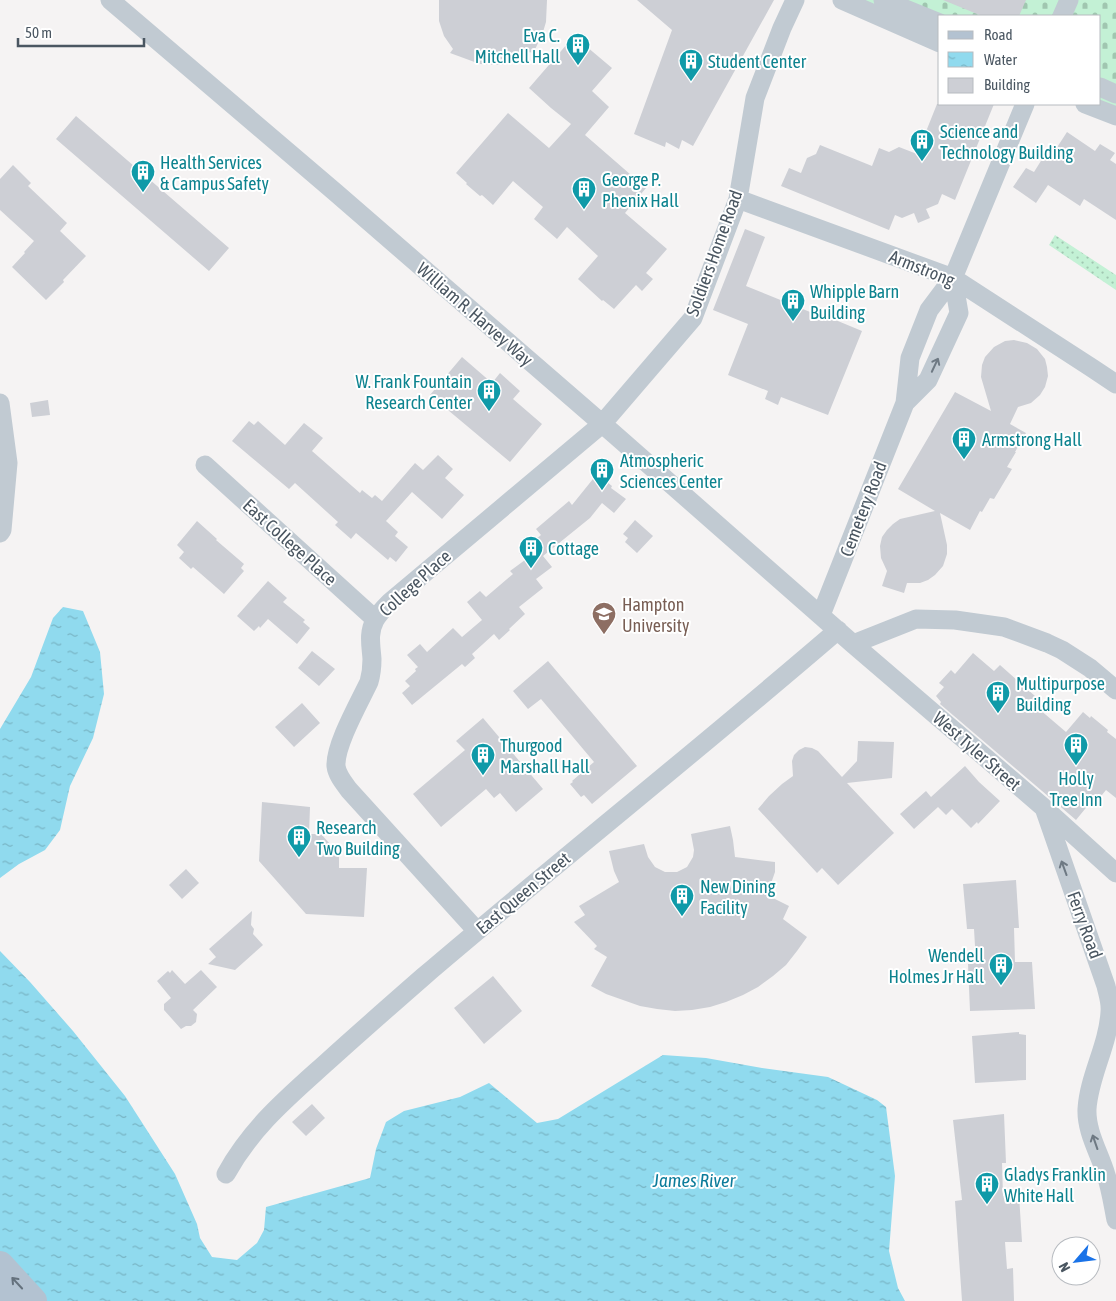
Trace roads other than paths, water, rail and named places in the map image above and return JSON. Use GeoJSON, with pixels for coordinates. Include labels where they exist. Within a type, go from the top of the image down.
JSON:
{"type":"FeatureCollection","features":[{"type":"Feature","properties":{"kind":"main road"},"geometry":{"type":"LineString","coordinates":[[0,1265],[33,1301]]}},
{"type":"Feature","properties":{"kind":"street","name":"William R. Harvey Way"},"geometry":{"type":"LineString","coordinates":[[110,0],[335,192],[838,630]]}},
{"type":"Feature","properties":{"kind":"street","name":"Soldiers Home Road"},"geometry":{"type":"LineString","coordinates":[[602,424],[692,318],[738,199],[755,98],[795,0]]}},
{"type":"Feature","properties":{"kind":"street"},"geometry":{"type":"LineString","coordinates":[[842,0],[938,42]]}},
{"type":"Feature","properties":{"kind":"street"},"geometry":{"type":"LineString","coordinates":[[883,0],[938,22]]}},
{"type":"Feature","properties":{"kind":"street"},"geometry":{"type":"LineString","coordinates":[[1062,15],[1069,0]]}},
{"type":"Feature","properties":{"kind":"street"},"geometry":{"type":"LineString","coordinates":[[1101,87],[1116,94]]}},
{"type":"Feature","properties":{"kind":"street","name":"Cemetery Road"},"geometry":{"type":"LineString","coordinates":[[821,616],[905,402],[910,358],[929,310],[953,278],[1025,105]]}},
{"type":"Feature","properties":{"kind":"street"},"geometry":{"type":"LineString","coordinates":[[1088,105],[1116,116]]}},
{"type":"Feature","properties":{"kind":"street","name":"Armstrong"},"geometry":{"type":"LineString","coordinates":[[738,199],[953,278],[1116,384]]}},
{"type":"Feature","properties":{"kind":"street","name":"Cemetery Road"},"geometry":{"type":"LineString","coordinates":[[905,402],[928,380],[959,313],[953,278]]}},
{"type":"Feature","properties":{"kind":"street"},"geometry":{"type":"LineString","coordinates":[[0,403],[8,463],[2,530],[0,533]]}},
{"type":"Feature","properties":{"kind":"street","name":"College Place"},"geometry":{"type":"LineString","coordinates":[[477,931],[341,780],[336,768],[337,755],[341,742],[369,682],[372,660],[370,635],[375,619],[390,602],[602,424]]}},
{"type":"Feature","properties":{"kind":"street","name":"East College Place"},"geometry":{"type":"LineString","coordinates":[[205,465],[375,619]]}},
{"type":"Feature","properties":{"kind":"street"},"geometry":{"type":"LineString","coordinates":[[853,644],[916,619],[955,620],[1004,627],[1062,650],[1090,668],[1116,690]]}},
{"type":"Feature","properties":{"kind":"street","name":"West Tyler Street"},"geometry":{"type":"LineString","coordinates":[[838,630],[1043,807],[1116,873]]}},
{"type":"Feature","properties":{"kind":"street","name":"East Queen Street"},"geometry":{"type":"LineString","coordinates":[[226,1174],[245,1143],[281,1103],[392,1003],[838,630]]}},
{"type":"Feature","properties":{"kind":"street","name":"Ferry Road"},"geometry":{"type":"LineString","coordinates":[[1043,807],[1090,939],[1110,1002],[1111,1011],[1106,1039],[1091,1088],[1087,1110],[1090,1129],[1113,1188],[1116,1220]]}},
{"type":"Feature","properties":{"kind":"water"},"geometry":{"type":"Polygon","coordinates":[[[63,607],[83,611],[100,652],[104,694],[93,738],[70,786],[60,830],[45,850],[19,864],[0,878],[0,729],[31,677],[53,618],[63,607]]]}},
{"type":"Feature","properties":{"kind":"water","name":"James River"},"geometry":{"type":"Polygon","coordinates":[[[0,951],[73,1031],[125,1096],[175,1174],[197,1224],[200,1238],[212,1257],[237,1260],[257,1243],[264,1230],[266,1207],[370,1178],[376,1149],[386,1122],[404,1111],[460,1097],[489,1083],[537,1123],[558,1119],[663,1055],[706,1058],[828,1077],[877,1100],[886,1107],[895,1176],[889,1251],[898,1288],[905,1301],[0,1301],[0,951]]]}},
{"type":"Feature","properties":{"kind":"place","name":"Eva C. Mitchell Hall"},"geometry":{"type":"Point","coordinates":[578,66]}},
{"type":"Feature","properties":{"kind":"place","name":"Student Center"},"geometry":{"type":"Point","coordinates":[691,82]}},
{"type":"Feature","properties":{"kind":"place","name":"Science and Technology Building"},"geometry":{"type":"Point","coordinates":[922,162]}},
{"type":"Feature","properties":{"kind":"place","name":"Health Services & Campus Safety"},"geometry":{"type":"Point","coordinates":[143,193]}},
{"type":"Feature","properties":{"kind":"place","name":"George P. Phenix Hall"},"geometry":{"type":"Point","coordinates":[584,210]}},
{"type":"Feature","properties":{"kind":"place","name":"Whipple Barn Building"},"geometry":{"type":"Point","coordinates":[793,322]}},
{"type":"Feature","properties":{"kind":"place","name":"W. Frank Fountain Research Center"},"geometry":{"type":"Point","coordinates":[489,412]}},
{"type":"Feature","properties":{"kind":"place","name":"Armstrong Hall"},"geometry":{"type":"Point","coordinates":[964,460]}},
{"type":"Feature","properties":{"kind":"place","name":"Atmospheric Sciences Center"},"geometry":{"type":"Point","coordinates":[602,491]}},
{"type":"Feature","properties":{"kind":"place","name":"Cottage"},"geometry":{"type":"Point","coordinates":[531,569]}},
{"type":"Feature","properties":{"kind":"place","name":"Hampton University"},"geometry":{"type":"Point","coordinates":[604,635]}},
{"type":"Feature","properties":{"kind":"place","name":"Multipurpose Building"},"geometry":{"type":"Point","coordinates":[998,714]}},
{"type":"Feature","properties":{"kind":"place","name":"Holly Tree Inn"},"geometry":{"type":"Point","coordinates":[1076,766]}},
{"type":"Feature","properties":{"kind":"place","name":"Thurgood Marshall Hall"},"geometry":{"type":"Point","coordinates":[483,776]}},
{"type":"Feature","properties":{"kind":"place","name":"Research Two Building"},"geometry":{"type":"Point","coordinates":[299,858]}},
{"type":"Feature","properties":{"kind":"place","name":"New Dining Facility"},"geometry":{"type":"Point","coordinates":[682,917]}},
{"type":"Feature","properties":{"kind":"place","name":"Wendell Holmes Jr Hall"},"geometry":{"type":"Point","coordinates":[1001,986]}},
{"type":"Feature","properties":{"kind":"place","name":"Gladys Franklin White Hall"},"geometry":{"type":"Point","coordinates":[987,1205]}}]}
